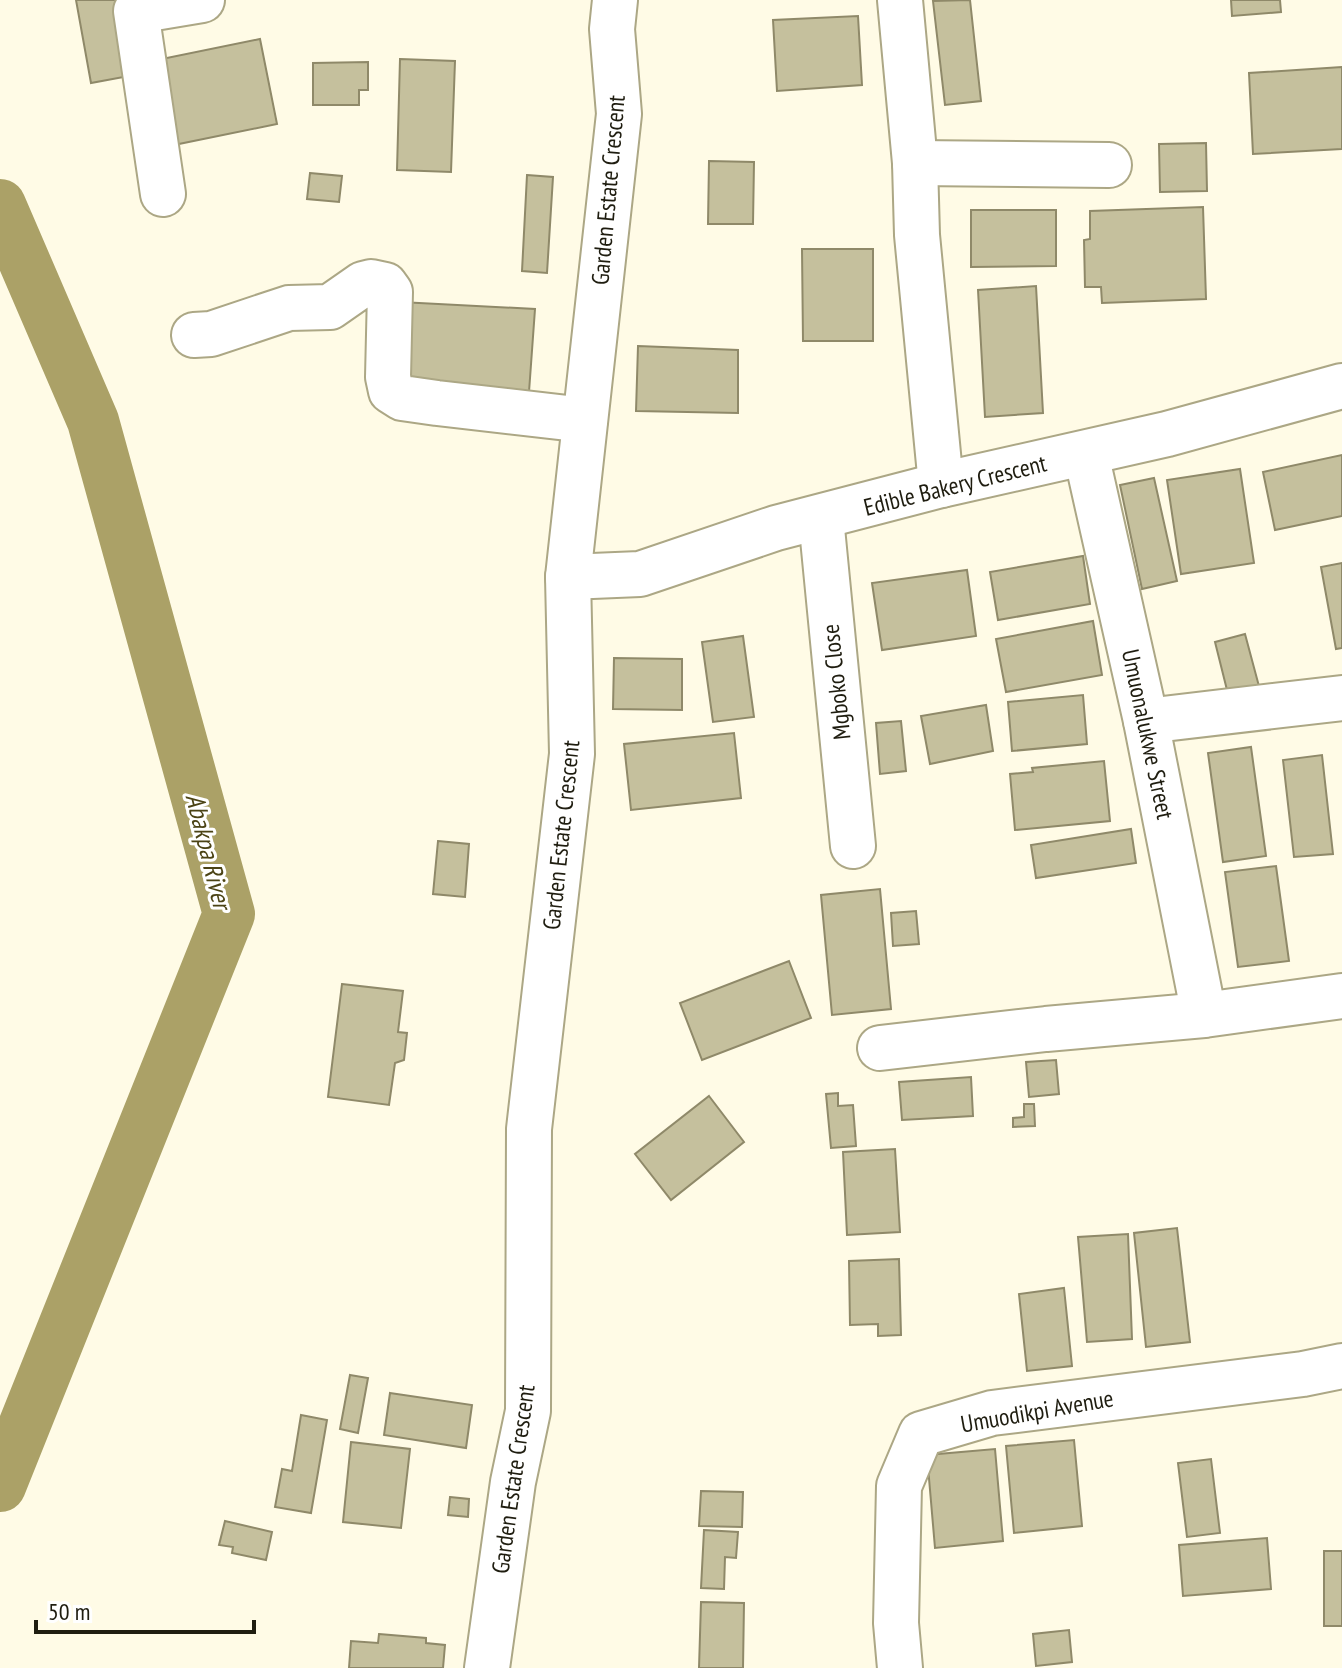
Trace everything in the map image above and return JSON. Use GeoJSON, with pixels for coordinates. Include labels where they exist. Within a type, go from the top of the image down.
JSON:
{"type":"FeatureCollection","features":[{"type":"Feature","properties":{"kind":"street"},"geometry":{"type":"LineString","coordinates":[[163,194],[136,11],[202,0]]}},
{"type":"Feature","properties":{"kind":"street","name":"Garden Estate Crescent"},"geometry":{"type":"LineString","coordinates":[[487,1668],[513,1482],[528,1411],[529,1129],[572,754],[568,577],[619,114],[612,29],[615,0]]}},
{"type":"Feature","properties":{"kind":"street"},"geometry":{"type":"LineString","coordinates":[[900,0],[915,163],[917,235],[941,485]]}},
{"type":"Feature","properties":{"kind":"street"},"geometry":{"type":"LineString","coordinates":[[915,163],[1109,165]]}},
{"type":"Feature","properties":{"kind":"street"},"geometry":{"type":"LineString","coordinates":[[194,335],[211,334],[289,308],[330,307],[363,284],[378,283],[385,285],[390,292],[388,377],[391,391],[402,398],[585,420]]}},
{"type":"Feature","properties":{"kind":"street","name":"Edible Bakery Crescent"},"geometry":{"type":"LineString","coordinates":[[568,577],[640,574],[776,528],[941,485],[1086,454],[1342,386]]}},
{"type":"Feature","properties":{"kind":"street","name":"Umuonalukwe Street"},"geometry":{"type":"LineString","coordinates":[[1086,454],[1146,721],[1204,1015]]}},
{"type":"Feature","properties":{"kind":"street","name":"Mgboko Close"},"geometry":{"type":"LineString","coordinates":[[821,518],[853,846]]}},
{"type":"Feature","properties":{"kind":"street"},"geometry":{"type":"LineString","coordinates":[[1146,721],[1342,698]]}},
{"type":"Feature","properties":{"kind":"street"},"geometry":{"type":"LineString","coordinates":[[880,1048],[1204,1015],[1342,996]]}},
{"type":"Feature","properties":{"kind":"street","name":"Umuodikpi Avenue"},"geometry":{"type":"LineString","coordinates":[[900,1668],[896,1623],[899,1486],[921,1434],[992,1413],[1303,1374],[1342,1366]]}},
{"type":"Feature","properties":{"kind":"building"},"geometry":{"type":"Polygon","coordinates":[[[76,0],[115,0],[129,76],[91,83],[76,0]]]}},
{"type":"Feature","properties":{"kind":"building"},"geometry":{"type":"Polygon","coordinates":[[[970,0],[981,101],[945,105],[933,1],[970,0]]]}},
{"type":"Feature","properties":{"kind":"building"},"geometry":{"type":"Polygon","coordinates":[[[1231,0],[1280,0],[1281,12],[1232,16],[1231,0]]]}},
{"type":"Feature","properties":{"kind":"building"},"geometry":{"type":"Polygon","coordinates":[[[858,16],[862,85],[777,91],[773,20],[858,16]]]}},
{"type":"Feature","properties":{"kind":"building"},"geometry":{"type":"Polygon","coordinates":[[[260,39],[277,124],[169,146],[152,61],[260,39]]]}},
{"type":"Feature","properties":{"kind":"building"},"geometry":{"type":"Polygon","coordinates":[[[400,59],[455,61],[451,172],[397,170],[400,59]]]}},
{"type":"Feature","properties":{"kind":"building"},"geometry":{"type":"Polygon","coordinates":[[[368,62],[368,90],[359,90],[359,105],[313,105],[313,63],[368,62]]]}},
{"type":"Feature","properties":{"kind":"building"},"geometry":{"type":"Polygon","coordinates":[[[1342,67],[1342,149],[1253,154],[1249,73],[1342,67]]]}},
{"type":"Feature","properties":{"kind":"building"},"geometry":{"type":"Polygon","coordinates":[[[1206,143],[1207,191],[1160,192],[1159,144],[1206,143]]]}},
{"type":"Feature","properties":{"kind":"building"},"geometry":{"type":"Polygon","coordinates":[[[709,161],[754,162],[753,224],[708,224],[709,161]]]}},
{"type":"Feature","properties":{"kind":"building"},"geometry":{"type":"Polygon","coordinates":[[[310,173],[342,176],[339,202],[307,199],[310,173]]]}},
{"type":"Feature","properties":{"kind":"building"},"geometry":{"type":"Polygon","coordinates":[[[527,175],[553,177],[547,273],[522,271],[527,175]]]}},
{"type":"Feature","properties":{"kind":"building"},"geometry":{"type":"Polygon","coordinates":[[[1203,207],[1206,299],[1102,303],[1101,287],[1085,287],[1084,240],[1090,239],[1090,211],[1203,207]]]}},
{"type":"Feature","properties":{"kind":"building"},"geometry":{"type":"Polygon","coordinates":[[[971,210],[1056,210],[1056,266],[971,267],[971,210]]]}},
{"type":"Feature","properties":{"kind":"building"},"geometry":{"type":"Polygon","coordinates":[[[802,249],[873,249],[873,341],[803,341],[802,249]]]}},
{"type":"Feature","properties":{"kind":"building"},"geometry":{"type":"Polygon","coordinates":[[[1036,286],[1043,413],[985,417],[978,290],[1036,286]]]}},
{"type":"Feature","properties":{"kind":"building"},"geometry":{"type":"Polygon","coordinates":[[[400,302],[535,309],[529,392],[395,384],[400,302]]]}},
{"type":"Feature","properties":{"kind":"building"},"geometry":{"type":"Polygon","coordinates":[[[638,346],[738,350],[738,413],[636,411],[638,346]]]}},
{"type":"Feature","properties":{"kind":"building"},"geometry":{"type":"Polygon","coordinates":[[[1342,455],[1342,516],[1275,530],[1263,472],[1342,455]]]}},
{"type":"Feature","properties":{"kind":"building"},"geometry":{"type":"Polygon","coordinates":[[[1240,469],[1254,563],[1181,574],[1167,480],[1240,469]]]}},
{"type":"Feature","properties":{"kind":"building"},"geometry":{"type":"Polygon","coordinates":[[[1154,478],[1177,581],[1142,589],[1120,485],[1154,478]]]}},
{"type":"Feature","properties":{"kind":"building"},"geometry":{"type":"Polygon","coordinates":[[[1083,556],[1090,604],[998,620],[990,572],[1083,556]]]}},
{"type":"Feature","properties":{"kind":"building"},"geometry":{"type":"Polygon","coordinates":[[[1342,563],[1342,648],[1336,649],[1321,567],[1342,563]]]}},
{"type":"Feature","properties":{"kind":"building"},"geometry":{"type":"Polygon","coordinates":[[[967,570],[976,636],[882,650],[872,583],[967,570]]]}},
{"type":"Feature","properties":{"kind":"building"},"geometry":{"type":"Polygon","coordinates":[[[1093,621],[1102,675],[1006,692],[996,639],[1093,621]]]}},
{"type":"Feature","properties":{"kind":"building"},"geometry":{"type":"Polygon","coordinates":[[[1245,634],[1260,690],[1229,698],[1215,642],[1245,634]]]}},
{"type":"Feature","properties":{"kind":"building"},"geometry":{"type":"Polygon","coordinates":[[[743,636],[754,717],[713,722],[702,642],[743,636]]]}},
{"type":"Feature","properties":{"kind":"building"},"geometry":{"type":"Polygon","coordinates":[[[614,658],[682,659],[682,710],[613,709],[614,658]]]}},
{"type":"Feature","properties":{"kind":"building"},"geometry":{"type":"Polygon","coordinates":[[[1083,695],[1087,744],[1012,751],[1008,702],[1083,695]]]}},
{"type":"Feature","properties":{"kind":"building"},"geometry":{"type":"Polygon","coordinates":[[[986,705],[993,751],[930,764],[921,716],[986,705]]]}},
{"type":"Feature","properties":{"kind":"building"},"geometry":{"type":"Polygon","coordinates":[[[901,721],[906,771],[880,774],[876,723],[901,721]]]}},
{"type":"Feature","properties":{"kind":"building"},"geometry":{"type":"Polygon","coordinates":[[[734,733],[741,798],[631,810],[624,744],[734,733]]]}},
{"type":"Feature","properties":{"kind":"building"},"geometry":{"type":"Polygon","coordinates":[[[1251,747],[1266,856],[1223,862],[1208,753],[1251,747]]]}},
{"type":"Feature","properties":{"kind":"building"},"geometry":{"type":"Polygon","coordinates":[[[1322,755],[1333,854],[1294,857],[1283,760],[1322,755]]]}},
{"type":"Feature","properties":{"kind":"building"},"geometry":{"type":"Polygon","coordinates":[[[1104,761],[1110,821],[1015,830],[1010,774],[1033,772],[1032,768],[1104,761]]]}},
{"type":"Feature","properties":{"kind":"building"},"geometry":{"type":"Polygon","coordinates":[[[1131,829],[1136,863],[1036,878],[1031,845],[1131,829]]]}},
{"type":"Feature","properties":{"kind":"building"},"geometry":{"type":"Polygon","coordinates":[[[438,841],[469,844],[465,897],[433,894],[438,841]]]}},
{"type":"Feature","properties":{"kind":"building"},"geometry":{"type":"Polygon","coordinates":[[[1276,866],[1289,961],[1238,967],[1225,872],[1276,866]]]}},
{"type":"Feature","properties":{"kind":"building"},"geometry":{"type":"Polygon","coordinates":[[[880,889],[891,1009],[832,1015],[821,895],[880,889]]]}},
{"type":"Feature","properties":{"kind":"building"},"geometry":{"type":"Polygon","coordinates":[[[916,911],[919,944],[893,946],[891,913],[916,911]]]}},
{"type":"Feature","properties":{"kind":"building"},"geometry":{"type":"Polygon","coordinates":[[[789,961],[811,1018],[702,1060],[680,1003],[789,961]]]}},
{"type":"Feature","properties":{"kind":"building"},"geometry":{"type":"Polygon","coordinates":[[[342,984],[403,991],[398,1032],[407,1033],[404,1060],[395,1063],[389,1105],[328,1097],[342,984]]]}},
{"type":"Feature","properties":{"kind":"building"},"geometry":{"type":"Polygon","coordinates":[[[1056,1060],[1059,1094],[1029,1097],[1026,1062],[1056,1060]]]}},
{"type":"Feature","properties":{"kind":"building"},"geometry":{"type":"Polygon","coordinates":[[[971,1077],[973,1116],[902,1120],[899,1082],[971,1077]]]}},
{"type":"Feature","properties":{"kind":"building"},"geometry":{"type":"Polygon","coordinates":[[[838,1093],[838,1106],[853,1105],[856,1146],[831,1148],[826,1094],[838,1093]]]}},
{"type":"Feature","properties":{"kind":"building"},"geometry":{"type":"Polygon","coordinates":[[[709,1096],[744,1142],[671,1200],[635,1154],[709,1096]]]}},
{"type":"Feature","properties":{"kind":"building"},"geometry":{"type":"Polygon","coordinates":[[[1024,1104],[1034,1104],[1035,1126],[1013,1127],[1013,1118],[1024,1117],[1024,1104]]]}},
{"type":"Feature","properties":{"kind":"building"},"geometry":{"type":"Polygon","coordinates":[[[895,1149],[900,1232],[847,1235],[843,1152],[895,1149]]]}},
{"type":"Feature","properties":{"kind":"building"},"geometry":{"type":"Polygon","coordinates":[[[1177,1228],[1190,1342],[1146,1347],[1134,1233],[1177,1228]]]}},
{"type":"Feature","properties":{"kind":"building"},"geometry":{"type":"Polygon","coordinates":[[[1128,1234],[1132,1339],[1087,1342],[1078,1237],[1128,1234]]]}},
{"type":"Feature","properties":{"kind":"building"},"geometry":{"type":"Polygon","coordinates":[[[899,1259],[901,1335],[878,1336],[878,1324],[850,1325],[849,1261],[899,1259]]]}},
{"type":"Feature","properties":{"kind":"building"},"geometry":{"type":"Polygon","coordinates":[[[1064,1288],[1072,1366],[1027,1371],[1019,1294],[1064,1288]]]}},
{"type":"Feature","properties":{"kind":"building"},"geometry":{"type":"Polygon","coordinates":[[[350,1375],[368,1378],[358,1433],[340,1429],[350,1375]]]}},
{"type":"Feature","properties":{"kind":"building"},"geometry":{"type":"Polygon","coordinates":[[[390,1393],[472,1405],[466,1448],[384,1435],[390,1393]]]}},
{"type":"Feature","properties":{"kind":"building"},"geometry":{"type":"Polygon","coordinates":[[[301,1415],[327,1420],[311,1513],[275,1507],[282,1469],[292,1471],[301,1415]]]}},
{"type":"Feature","properties":{"kind":"building"},"geometry":{"type":"Polygon","coordinates":[[[1074,1440],[1082,1526],[1014,1533],[1006,1446],[1074,1440]]]}},
{"type":"Feature","properties":{"kind":"building"},"geometry":{"type":"Polygon","coordinates":[[[351,1442],[410,1449],[401,1528],[343,1522],[351,1442]]]}},
{"type":"Feature","properties":{"kind":"building"},"geometry":{"type":"Polygon","coordinates":[[[995,1449],[1003,1541],[935,1548],[927,1455],[995,1449]]]}},
{"type":"Feature","properties":{"kind":"building"},"geometry":{"type":"Polygon","coordinates":[[[1211,1459],[1220,1533],[1187,1537],[1178,1463],[1211,1459]]]}},
{"type":"Feature","properties":{"kind":"building"},"geometry":{"type":"Polygon","coordinates":[[[701,1491],[743,1492],[742,1527],[699,1526],[701,1491]]]}},
{"type":"Feature","properties":{"kind":"building"},"geometry":{"type":"Polygon","coordinates":[[[450,1497],[469,1499],[468,1517],[448,1515],[450,1497]]]}},
{"type":"Feature","properties":{"kind":"building"},"geometry":{"type":"Polygon","coordinates":[[[225,1521],[272,1532],[266,1560],[232,1553],[233,1547],[219,1545],[225,1521]]]}},
{"type":"Feature","properties":{"kind":"building"},"geometry":{"type":"Polygon","coordinates":[[[704,1530],[738,1532],[736,1558],[725,1557],[724,1589],[701,1588],[704,1530]]]}},
{"type":"Feature","properties":{"kind":"building"},"geometry":{"type":"Polygon","coordinates":[[[1267,1538],[1271,1589],[1183,1596],[1179,1545],[1267,1538]]]}},
{"type":"Feature","properties":{"kind":"building"},"geometry":{"type":"Polygon","coordinates":[[[1324,1551],[1342,1551],[1342,1626],[1324,1626],[1324,1551]]]}},
{"type":"Feature","properties":{"kind":"building"},"geometry":{"type":"Polygon","coordinates":[[[701,1602],[744,1603],[743,1668],[699,1668],[701,1602]]]}},
{"type":"Feature","properties":{"kind":"building"},"geometry":{"type":"Polygon","coordinates":[[[1069,1630],[1072,1662],[1036,1666],[1033,1634],[1069,1630]]]}},
{"type":"Feature","properties":{"kind":"building"},"geometry":{"type":"Polygon","coordinates":[[[379,1634],[426,1638],[426,1643],[445,1645],[443,1668],[349,1668],[351,1641],[378,1643],[379,1634]]]}},
{"type":"Feature","properties":{"kind":"waterway","name":"Abakpa River"},"geometry":{"type":"LineString","coordinates":[[0,205],[93,421],[229,914],[0,1486]]}}]}
